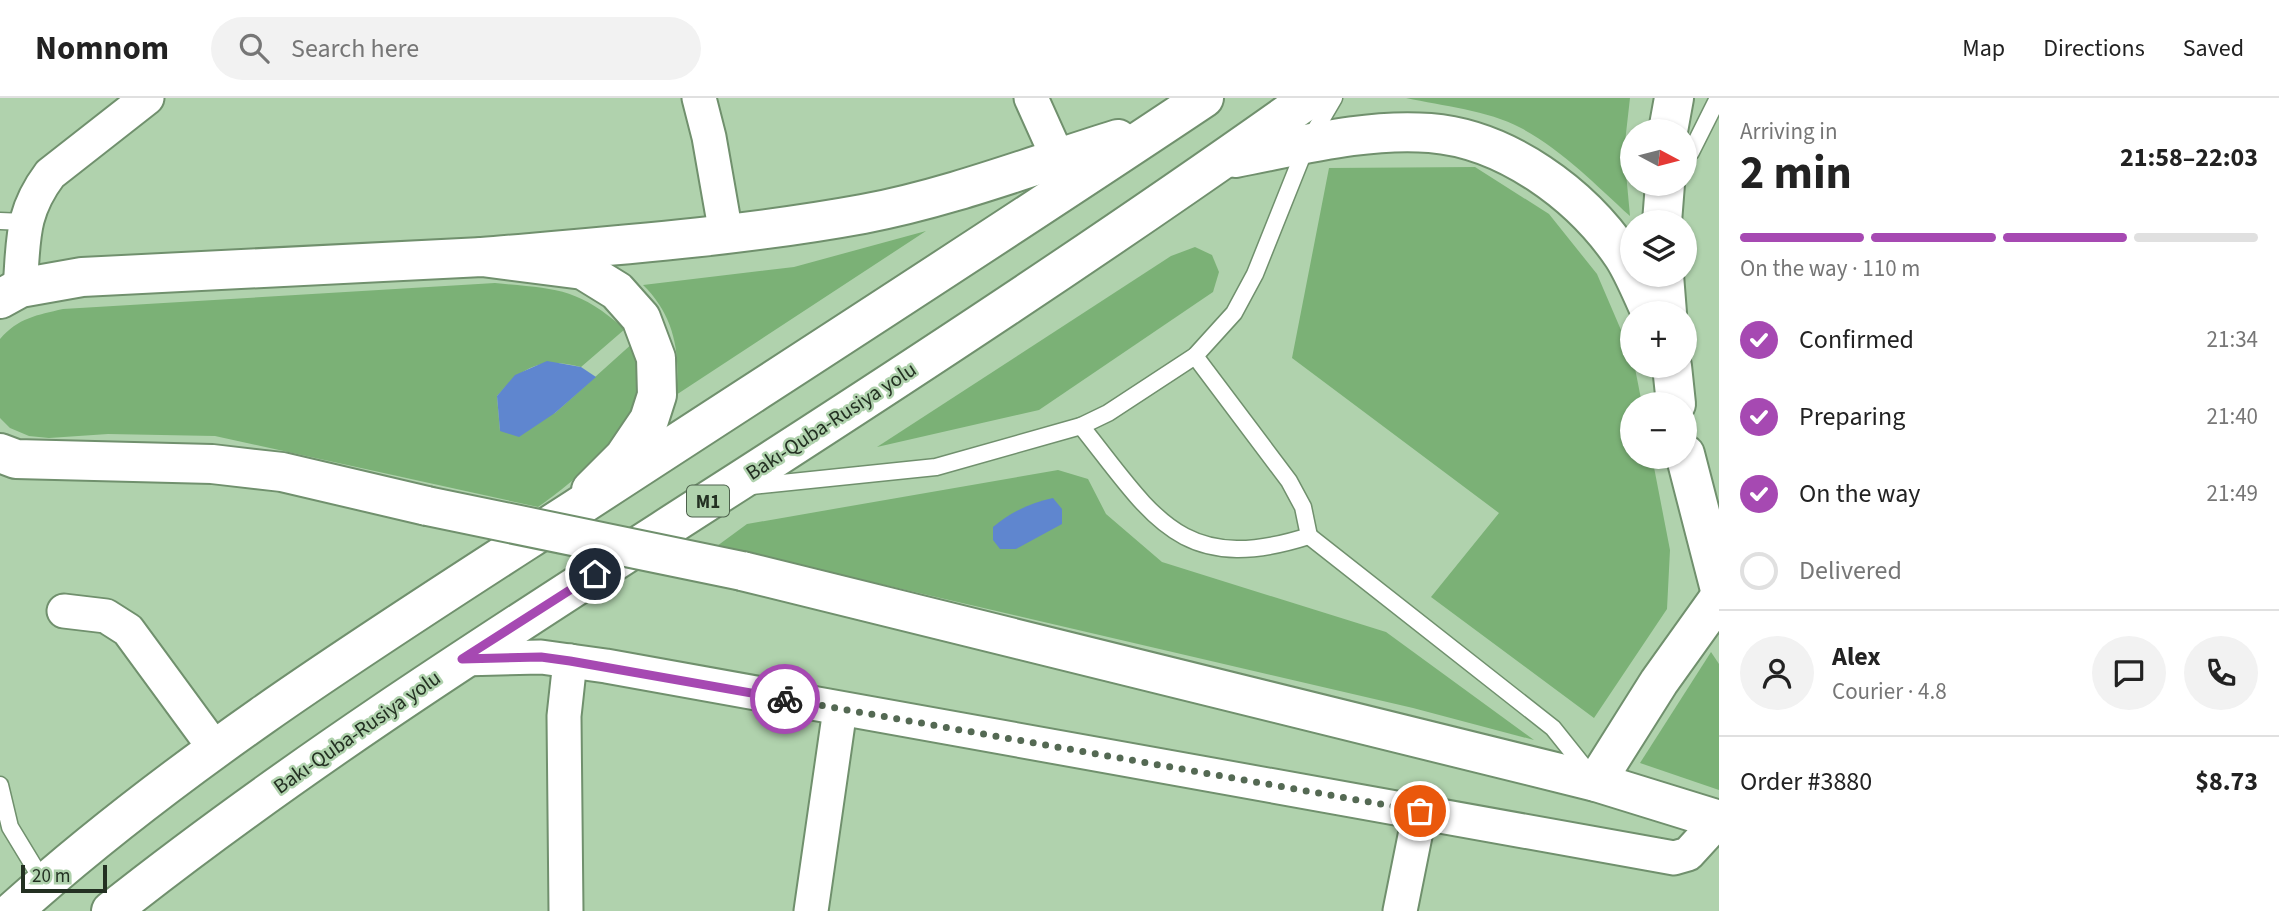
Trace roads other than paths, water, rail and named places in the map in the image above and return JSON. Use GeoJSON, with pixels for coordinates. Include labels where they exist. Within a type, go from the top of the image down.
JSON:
{"type":"FeatureCollection","features":[{"type":"Feature","properties":{"kind":"main road"},"geometry":{"type":"LineString","coordinates":[[13,911],[44,883],[216,750],[436,599],[1204,98]]}},
{"type":"Feature","properties":{"kind":"main road","name":"Bakı-Quba-Rusiya yolu"},"geometry":{"type":"LineString","coordinates":[[111,911],[245,810],[462,659],[728,488],[1222,160],[1310,98]]}},
{"type":"Feature","properties":{"kind":"main road"},"geometry":{"type":"LineString","coordinates":[[1670,119],[1674,98]]}},
{"type":"Feature","properties":{"kind":"main road"},"geometry":{"type":"LineString","coordinates":[[10,293],[82,277],[482,257],[726,234],[866,214],[1164,125]]}},
{"type":"Feature","properties":{"kind":"main road"},"geometry":{"type":"LineString","coordinates":[[1222,160],[1383,133],[1432,133],[1487,147],[1526,166],[1563,192],[1602,228],[1625,258],[1645,301]]}},
{"type":"Feature","properties":{"kind":"main road"},"geometry":{"type":"LineString","coordinates":[[482,257],[538,262],[583,270],[617,291],[641,318],[656,358],[657,395],[649,420],[624,457],[568,514]]}},
{"type":"Feature","properties":{"kind":"main road"},"geometry":{"type":"LineString","coordinates":[[0,453],[16,459],[166,461],[282,472],[428,506],[742,571],[1596,782],[1719,820]]}},
{"type":"Feature","properties":{"kind":"main road"},"geometry":{"type":"LineString","coordinates":[[1689,469],[1719,586]]}},
{"type":"Feature","properties":{"kind":"main road"},"geometry":{"type":"LineString","coordinates":[[1596,782],[1659,682],[1719,598]]}},
{"type":"Feature","properties":{"kind":"street"},"geometry":{"type":"LineString","coordinates":[[10,293],[13,221],[30,204],[50,174],[113,108],[147,98]]}},
{"type":"Feature","properties":{"kind":"street"},"geometry":{"type":"LineString","coordinates":[[699,98],[709,137],[726,234]]}},
{"type":"Feature","properties":{"kind":"street"},"geometry":{"type":"LineString","coordinates":[[1031,98],[1058,158]]}},
{"type":"Feature","properties":{"kind":"street"},"geometry":{"type":"LineString","coordinates":[[64,611],[106,616],[128,630],[216,750]]}},
{"type":"Feature","properties":{"kind":"street"},"geometry":{"type":"LineString","coordinates":[[462,659],[541,657],[570,661],[1674,858],[1688,854],[1719,820]]}},
{"type":"Feature","properties":{"kind":"street"},"geometry":{"type":"LineString","coordinates":[[566,911],[564,716],[570,661]]}},
{"type":"Feature","properties":{"kind":"street"},"geometry":{"type":"LineString","coordinates":[[811,911],[840,709]]}},
{"type":"Feature","properties":{"kind":"street"},"geometry":{"type":"LineString","coordinates":[[1400,911],[1420,811]]}},
{"type":"Feature","properties":{"kind":"lane"},"geometry":{"type":"LineString","coordinates":[[728,488],[936,467],[1081,426],[1108,413],[1195,356],[1218,334],[1250,284],[1307,145],[1334,98]]}},
{"type":"Feature","properties":{"kind":"lane"},"geometry":{"type":"LineString","coordinates":[[1698,138],[1718,98]]}},
{"type":"Feature","properties":{"kind":"lane"},"geometry":{"type":"LineString","coordinates":[[1195,356],[1289,481],[1303,507],[1309,536],[1553,728],[1596,782]]}},
{"type":"Feature","properties":{"kind":"lane"},"geometry":{"type":"LineString","coordinates":[[1081,426],[1141,501],[1173,532],[1191,541],[1217,550],[1262,548],[1309,536]]}},
{"type":"Feature","properties":{"kind":"lane"},"geometry":{"type":"LineString","coordinates":[[0,785],[10,827],[44,883]]}},
{"type":"Feature","properties":{"kind":"water"},"geometry":{"type":"Polygon","coordinates":[[[547,361],[581,367],[596,377],[555,413],[519,437],[500,431],[497,396],[515,375],[547,361]]]}},
{"type":"Feature","properties":{"kind":"water"},"geometry":{"type":"Polygon","coordinates":[[[1053,498],[1062,509],[1062,524],[1016,549],[1000,549],[993,540],[993,527],[1021,509],[1053,498]]]}}]}
